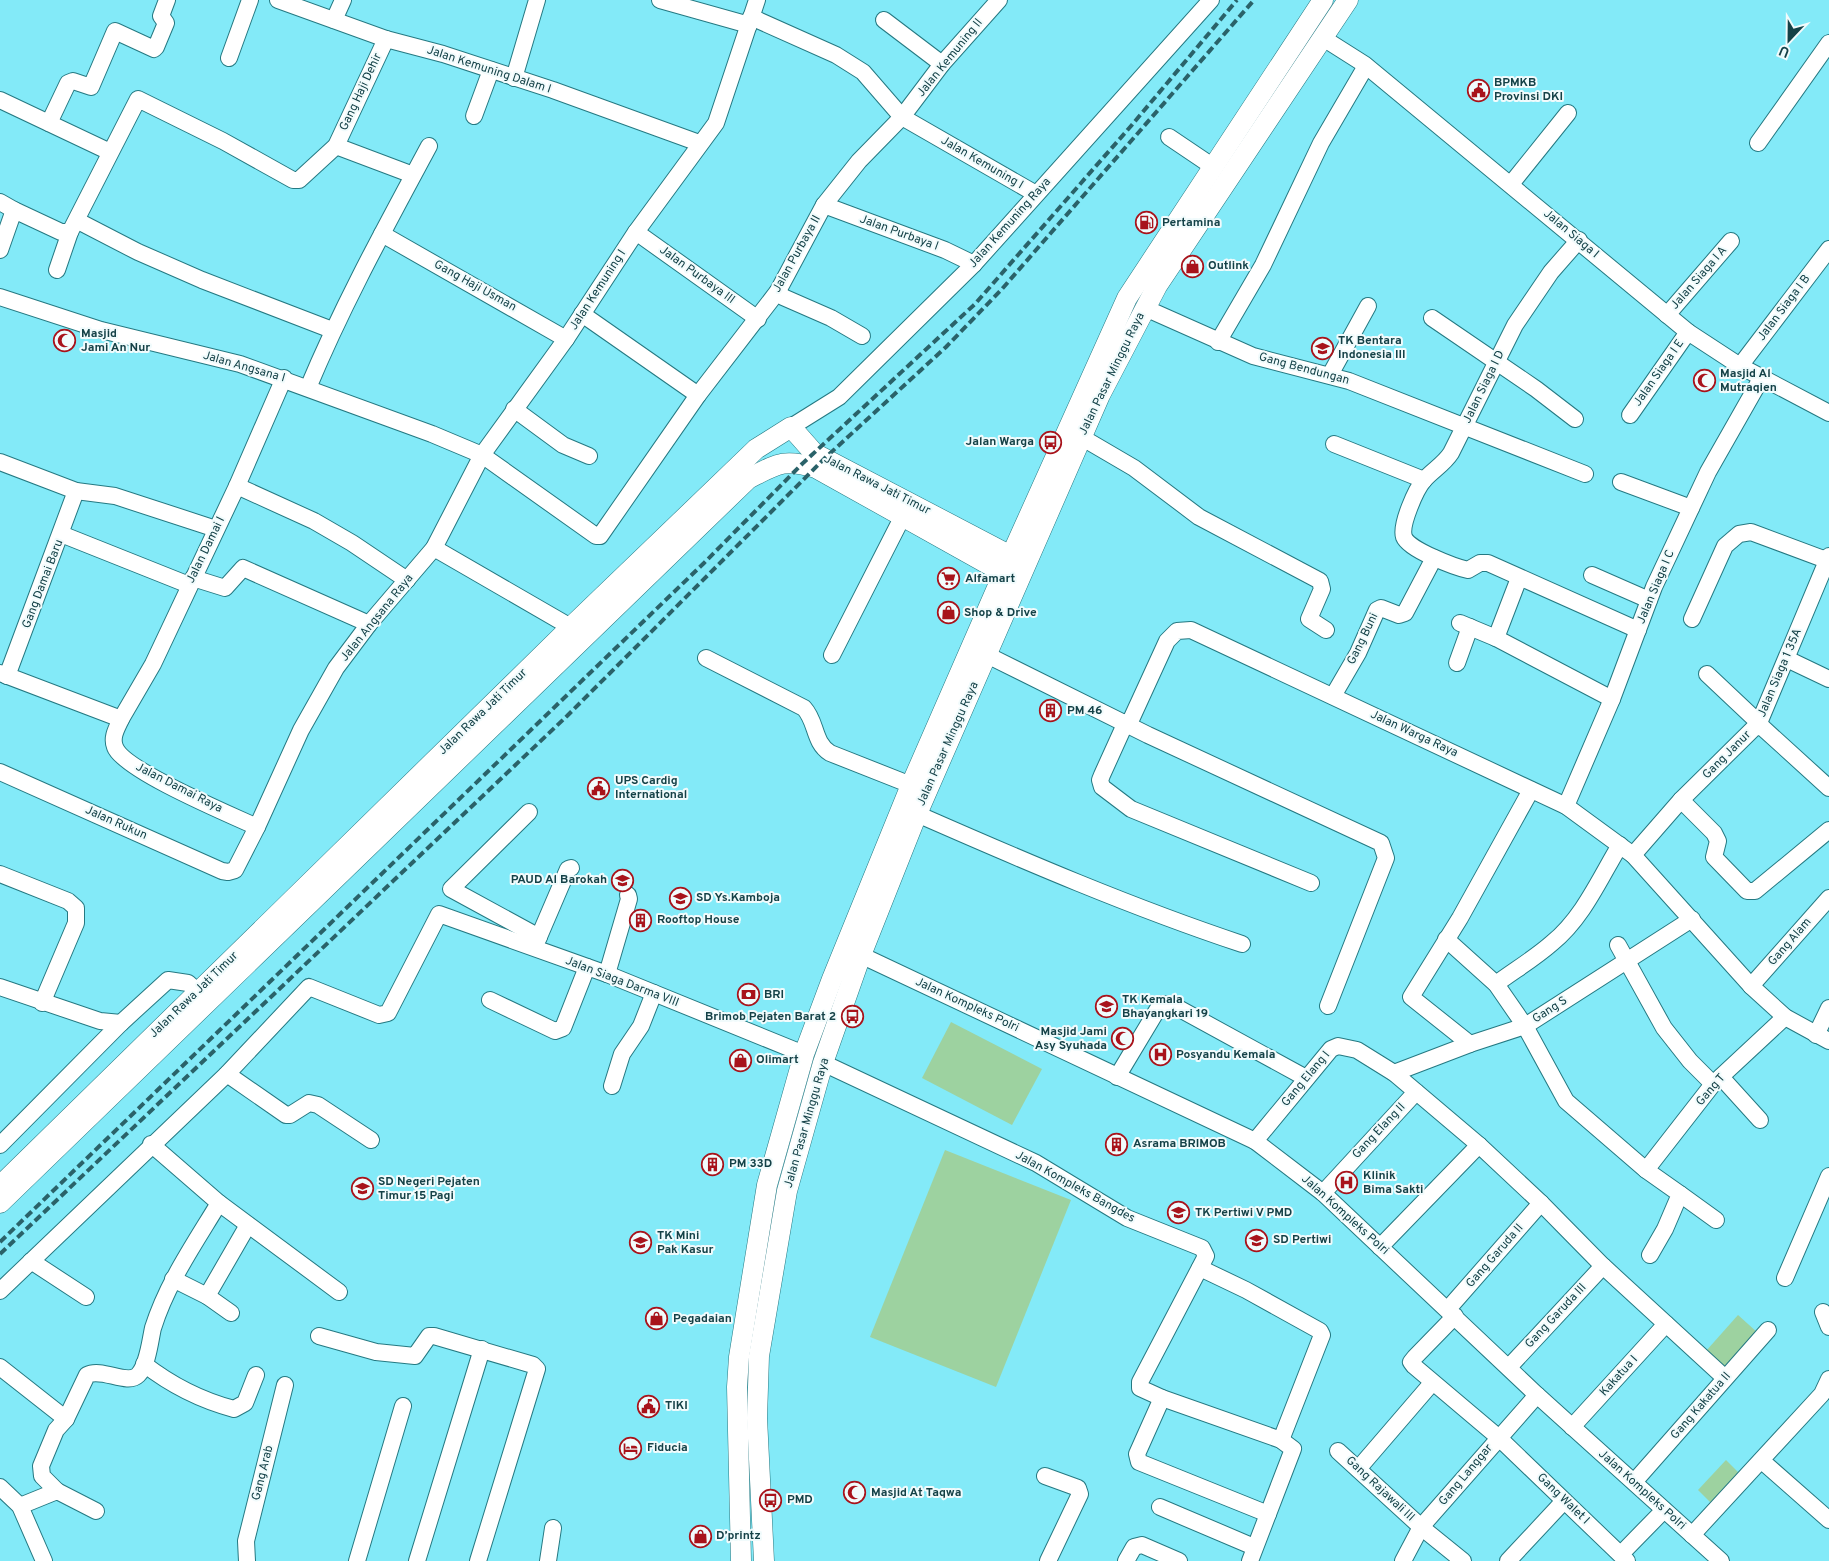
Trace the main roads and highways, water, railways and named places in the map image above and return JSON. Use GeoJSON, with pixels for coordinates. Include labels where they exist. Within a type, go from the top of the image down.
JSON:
{"type":"FeatureCollection","features":[{"type":"Feature","properties":{"kind":"main road","name":"Jalan Pasar Minggu Raya"},"geometry":{"type":"LineString","coordinates":[[764,1561],[758,1418],[759,1356],[787,1191],[823,1063],[911,784],[1007,564],[1127,298],[1212,166],[1323,0]]}},
{"type":"Feature","properties":{"kind":"main road","name":"Jalan Pasar Minggu Raya"},"geometry":{"type":"LineString","coordinates":[[741,1561],[737,1387],[739,1357],[767,1185],[804,1054],[858,954],[1100,395],[1145,308],[1330,43],[1348,0]]}},
{"type":"Feature","properties":{"kind":"main road","name":"Jalan Rawa Jati Timur"},"geometry":{"type":"LineString","coordinates":[[0,1203],[204,996],[578,631],[756,449],[791,427],[814,453],[907,509],[1007,564]]}},
{"type":"Feature","properties":{"kind":"main road"},"geometry":{"type":"LineString","coordinates":[[748,478],[756,449]]}},
{"type":"Feature","properties":{"kind":"main road","name":"Jalan Rawa Jati Timur"},"geometry":{"type":"LineString","coordinates":[[578,631],[748,478],[781,462],[802,464],[816,468],[907,509]]}},
{"type":"Feature","properties":{"kind":"main road","name":"Jalan Rawa Jati Timur"},"geometry":{"type":"LineString","coordinates":[[0,1186],[204,996]]}},
{"type":"Feature","properties":{"kind":"railway"},"geometry":{"type":"LineString","coordinates":[[0,1242],[704,563],[802,464],[975,304],[1131,126],[1237,0]]}},
{"type":"Feature","properties":{"kind":"railway"},"geometry":{"type":"LineString","coordinates":[[0,1254],[567,716],[825,458],[946,347],[1002,289],[1254,0]]}},
{"type":"Feature","properties":{"kind":"place","name":"BPMKB Provinsi DKI"},"geometry":{"type":"Point","coordinates":[1478,90]}},
{"type":"Feature","properties":{"kind":"place","name":"Pertamina"},"geometry":{"type":"Point","coordinates":[1146,223]}},
{"type":"Feature","properties":{"kind":"place","name":"Outlink"},"geometry":{"type":"Point","coordinates":[1192,266]}},
{"type":"Feature","properties":{"kind":"place","name":"Masjid Jami An Nur"},"geometry":{"type":"Point","coordinates":[65,341]}},
{"type":"Feature","properties":{"kind":"place","name":"TK Bentara Indonesia III"},"geometry":{"type":"Point","coordinates":[1322,348]}},
{"type":"Feature","properties":{"kind":"place","name":"Masjid Al Mutraqien"},"geometry":{"type":"Point","coordinates":[1704,381]}},
{"type":"Feature","properties":{"kind":"place","name":"Jalan Warga"},"geometry":{"type":"Point","coordinates":[1050,442]}},
{"type":"Feature","properties":{"kind":"place","name":"Alfamart"},"geometry":{"type":"Point","coordinates":[949,579]}},
{"type":"Feature","properties":{"kind":"place","name":"Shop & Drive"},"geometry":{"type":"Point","coordinates":[948,613]}},
{"type":"Feature","properties":{"kind":"place","name":"PM 46"},"geometry":{"type":"Point","coordinates":[1051,711]}},
{"type":"Feature","properties":{"kind":"place","name":"UPS Cardig International"},"geometry":{"type":"Point","coordinates":[599,788]}},
{"type":"Feature","properties":{"kind":"place","name":"PAUD Al Barokah"},"geometry":{"type":"Point","coordinates":[623,880]}},
{"type":"Feature","properties":{"kind":"place","name":"SD Ys.Kamboja"},"geometry":{"type":"Point","coordinates":[680,898]}},
{"type":"Feature","properties":{"kind":"place","name":"Rooftop House"},"geometry":{"type":"Point","coordinates":[641,920]}},
{"type":"Feature","properties":{"kind":"place","name":"BRI"},"geometry":{"type":"Point","coordinates":[748,995]}},
{"type":"Feature","properties":{"kind":"place","name":"TK Kemala Bhayangkari 19"},"geometry":{"type":"Point","coordinates":[1106,1007]}},
{"type":"Feature","properties":{"kind":"place","name":"Brimob Pejaten Barat 2"},"geometry":{"type":"Point","coordinates":[852,1017]}},
{"type":"Feature","properties":{"kind":"place","name":"Masjid Jami Asy Syuhada"},"geometry":{"type":"Point","coordinates":[1123,1039]}},
{"type":"Feature","properties":{"kind":"place","name":"Posyandu Kemala"},"geometry":{"type":"Point","coordinates":[1160,1055]}},
{"type":"Feature","properties":{"kind":"place","name":"Olimart"},"geometry":{"type":"Point","coordinates":[740,1060]}},
{"type":"Feature","properties":{"kind":"place","name":"Asrama BRIMOB"},"geometry":{"type":"Point","coordinates":[1117,1144]}},
{"type":"Feature","properties":{"kind":"place","name":"PM 33D"},"geometry":{"type":"Point","coordinates":[713,1164]}},
{"type":"Feature","properties":{"kind":"place","name":"Klinik Bima Sakti"},"geometry":{"type":"Point","coordinates":[1347,1183]}},
{"type":"Feature","properties":{"kind":"place","name":"SD Negeri Pejaten Timur 15 Pagi"},"geometry":{"type":"Point","coordinates":[362,1189]}},
{"type":"Feature","properties":{"kind":"place","name":"TK Pertiwi V PMD"},"geometry":{"type":"Point","coordinates":[1179,1213]}},
{"type":"Feature","properties":{"kind":"place","name":"SD Pertiwi"},"geometry":{"type":"Point","coordinates":[1257,1240]}},
{"type":"Feature","properties":{"kind":"place","name":"TK Mini Pak Kasur"},"geometry":{"type":"Point","coordinates":[641,1243]}},
{"type":"Feature","properties":{"kind":"place","name":"Pegadaian"},"geometry":{"type":"Point","coordinates":[657,1319]}},
{"type":"Feature","properties":{"kind":"place","name":"TIKI"},"geometry":{"type":"Point","coordinates":[649,1406]}},
{"type":"Feature","properties":{"kind":"place","name":"Fiducia"},"geometry":{"type":"Point","coordinates":[631,1448]}},
{"type":"Feature","properties":{"kind":"place","name":"Masjid At Taqwa"},"geometry":{"type":"Point","coordinates":[855,1493]}},
{"type":"Feature","properties":{"kind":"place","name":"PMD"},"geometry":{"type":"Point","coordinates":[771,1500]}},
{"type":"Feature","properties":{"kind":"place","name":"D’printz"},"geometry":{"type":"Point","coordinates":[700,1536]}}]}
